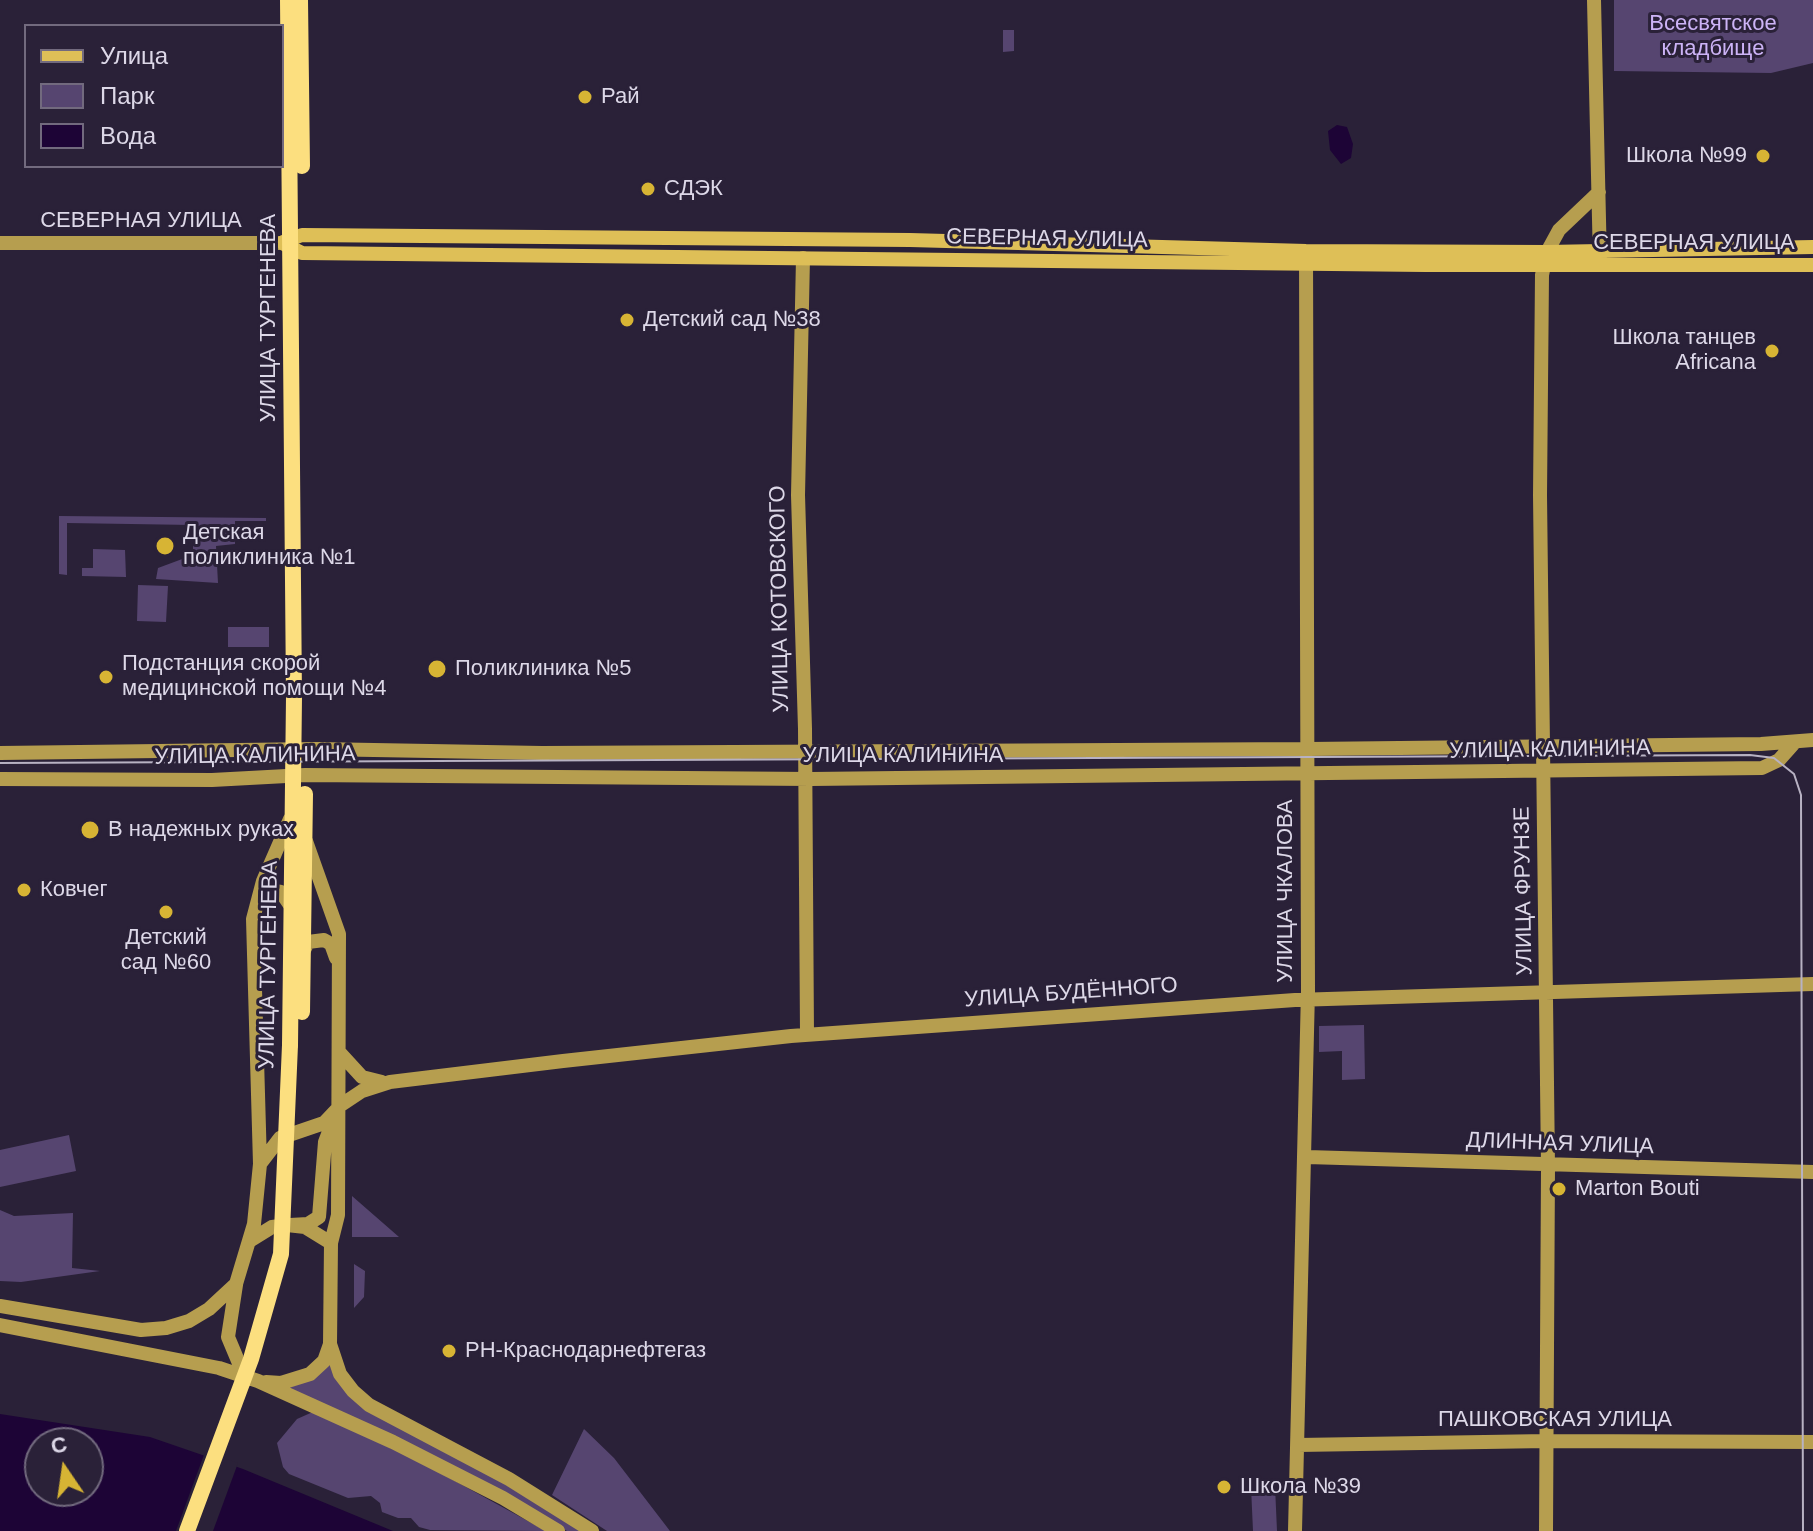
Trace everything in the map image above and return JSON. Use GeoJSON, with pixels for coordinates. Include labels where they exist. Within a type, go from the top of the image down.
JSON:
{"type":"FeatureCollection","features":[{"type":"Feature","properties":{"kind":"highway","name":"УЛИЦА ТУРГЕНЕВА"},"geometry":{"type":"LineString","coordinates":[[288,0],[300,776],[305,836],[302,1012],[290,1038]]}},
{"type":"Feature","properties":{"kind":"highway","name":"УЛИЦА ТУРГЕНЕВА"},"geometry":{"type":"LineString","coordinates":[[294,244],[300,0]]}},
{"type":"Feature","properties":{"kind":"highway","name":"УЛИЦА ТУРГЕНЕВА"},"geometry":{"type":"LineString","coordinates":[[187,1531],[251,1359],[281,1254],[290,1038],[290,905],[294,807],[300,776]]}},
{"type":"Feature","properties":{"kind":"main road","name":"СЕВЕРНАЯ УЛИЦА"},"geometry":{"type":"LineString","coordinates":[[294,244],[934,241],[1306,257]]}},
{"type":"Feature","properties":{"kind":"main road"},"geometry":{"type":"LineString","coordinates":[[934,241],[934,259]]}},
{"type":"Feature","properties":{"kind":"main road","name":"СЕВЕРНАЯ УЛИЦА"},"geometry":{"type":"LineString","coordinates":[[294,244],[934,259],[1545,259],[1813,247]]}},
{"type":"Feature","properties":{"kind":"main road","name":"СЕВЕРНАЯ УЛИЦА"},"geometry":{"type":"LineString","coordinates":[[1603,255],[1813,265]]}},
{"type":"Feature","properties":{"kind":"street"},"geometry":{"type":"LineString","coordinates":[[1594,0],[1603,255]]}},
{"type":"Feature","properties":{"kind":"street"},"geometry":{"type":"LineString","coordinates":[[1602,0],[1603,255]]}},
{"type":"Feature","properties":{"kind":"street"},"geometry":{"type":"LineString","coordinates":[[1545,259],[1559,230],[1599,192]]}},
{"type":"Feature","properties":{"kind":"street","name":"СЕВЕРНАЯ УЛИЦА"},"geometry":{"type":"LineString","coordinates":[[0,243],[294,244]]}},
{"type":"Feature","properties":{"kind":"street","name":"УЛИЦА ЧКАЛОВА"},"geometry":{"type":"LineString","coordinates":[[1295,1531],[1307,1157],[1309,749],[1304,493],[1306,257]]}},
{"type":"Feature","properties":{"kind":"street","name":"УЛИЦА КОТОВСКОГО"},"geometry":{"type":"LineString","coordinates":[[803,258],[798,495],[805,751],[807,1035]]}},
{"type":"Feature","properties":{"kind":"street","name":"УЛИЦА ФРУНЗЕ"},"geometry":{"type":"LineString","coordinates":[[1545,259],[1540,495],[1547,992],[1546,1531]]}},
{"type":"Feature","properties":{"kind":"street","name":"УЛИЦА КАЛИНИНА"},"geometry":{"type":"LineString","coordinates":[[0,753],[300,749],[542,753],[1309,749],[1813,740]]}},
{"type":"Feature","properties":{"kind":"street","name":"УЛИЦА КАЛИНИНА"},"geometry":{"type":"LineString","coordinates":[[0,779],[1308,775],[1762,768],[1779,760],[1795,742]]}},
{"type":"Feature","properties":{"kind":"street"},"geometry":{"type":"LineString","coordinates":[[252,1381],[228,1337],[236,1284],[251,1240],[260,1164],[254,908],[294,807]]}},
{"type":"Feature","properties":{"kind":"street"},"geometry":{"type":"LineString","coordinates":[[252,1381],[281,1383],[310,1374],[324,1361],[330,1344],[331,1243],[338,1215],[341,1105],[339,964],[335,920],[305,836]]}},
{"type":"Feature","properties":{"kind":"street"},"geometry":{"type":"LineString","coordinates":[[254,908],[263,896],[275,891],[281,892],[290,905]]}},
{"type":"Feature","properties":{"kind":"street"},"geometry":{"type":"LineString","coordinates":[[301,956],[308,942],[324,940],[331,944],[339,964]]}},
{"type":"Feature","properties":{"kind":"street","name":"УЛИЦА БУДЁННОГО"},"geometry":{"type":"LineString","coordinates":[[260,1164],[270,1148],[298,1132],[324,1123],[341,1105],[362,1091],[390,1082],[807,1035],[1308,999],[1813,984]]}},
{"type":"Feature","properties":{"kind":"street"},"geometry":{"type":"LineString","coordinates":[[339,1049],[344,1061],[362,1077],[372,1082],[390,1082]]}},
{"type":"Feature","properties":{"kind":"street"},"geometry":{"type":"LineString","coordinates":[[260,1072],[268,1116],[325,1142],[338,1164]]}},
{"type":"Feature","properties":{"kind":"street"},"geometry":{"type":"LineString","coordinates":[[251,1240],[272,1227],[308,1224],[319,1217],[325,1142],[341,1105]]}},
{"type":"Feature","properties":{"kind":"street","name":"ДЛИННАЯ УЛИЦА"},"geometry":{"type":"LineString","coordinates":[[1307,1157],[1548,1167],[1813,1172]]}},
{"type":"Feature","properties":{"kind":"street"},"geometry":{"type":"LineString","coordinates":[[290,1225],[316,1232],[331,1243]]}},
{"type":"Feature","properties":{"kind":"street"},"geometry":{"type":"LineString","coordinates":[[0,1306],[141,1330],[166,1328],[209,1309],[236,1284]]}},
{"type":"Feature","properties":{"kind":"street"},"geometry":{"type":"LineString","coordinates":[[0,1325],[219,1368],[393,1442],[503,1498],[558,1531]]}},
{"type":"Feature","properties":{"kind":"street"},"geometry":{"type":"LineString","coordinates":[[330,1344],[340,1374],[369,1405],[509,1479],[592,1531]]}},
{"type":"Feature","properties":{"kind":"street","name":"ПАШКОВСКАЯ УЛИЦА"},"geometry":{"type":"LineString","coordinates":[[1298,1445],[1547,1441],[1813,1442]]}},
{"type":"Feature","properties":{"kind":"green space","name":"Всесвятское кладбище"},"geometry":{"type":"Polygon","coordinates":[[[1614,0],[1813,0],[1813,63],[1771,73],[1614,71],[1614,0]]]}},
{"type":"Feature","properties":{"kind":"green space"},"geometry":{"type":"Polygon","coordinates":[[[1003,30],[1014,30],[1014,51],[1003,52],[1003,30]]]}},
{"type":"Feature","properties":{"kind":"green space"},"geometry":{"type":"Polygon","coordinates":[[[59,516],[266,518],[266,521],[235,521],[235,544],[216,546],[218,583],[156,579],[158,568],[193,555],[193,525],[67,523],[67,575],[59,574],[59,516]]]}},
{"type":"Feature","properties":{"kind":"green space"},"geometry":{"type":"Polygon","coordinates":[[[93,549],[125,550],[126,577],[82,576],[82,568],[93,568],[93,549]]]}},
{"type":"Feature","properties":{"kind":"green space"},"geometry":{"type":"Polygon","coordinates":[[[138,585],[168,586],[166,622],[137,621],[138,585]]]}},
{"type":"Feature","properties":{"kind":"green space"},"geometry":{"type":"Polygon","coordinates":[[[228,627],[269,627],[269,647],[228,647],[228,627]]]}},
{"type":"Feature","properties":{"kind":"green space"},"geometry":{"type":"Polygon","coordinates":[[[1364,1025],[1365,1079],[1342,1080],[1342,1051],[1319,1052],[1319,1026],[1364,1025]]]}},
{"type":"Feature","properties":{"kind":"green space"},"geometry":{"type":"Polygon","coordinates":[[[69,1135],[76,1171],[0,1187],[0,1150],[69,1135]]]}},
{"type":"Feature","properties":{"kind":"green space"},"geometry":{"type":"Polygon","coordinates":[[[352,1196],[391,1230],[399,1237],[352,1237],[352,1196]]]}},
{"type":"Feature","properties":{"kind":"green space"},"geometry":{"type":"Polygon","coordinates":[[[0,1210],[14,1216],[73,1213],[72,1268],[100,1271],[21,1282],[0,1281],[0,1210]]]}},
{"type":"Feature","properties":{"kind":"green space"},"geometry":{"type":"Polygon","coordinates":[[[354,1264],[365,1271],[364,1297],[354,1308],[354,1264]]]}},
{"type":"Feature","properties":{"kind":"green space"},"geometry":{"type":"Polygon","coordinates":[[[331,1359],[340,1384],[582,1531],[567,1531],[469,1474],[287,1387],[331,1359]]]}},
{"type":"Feature","properties":{"kind":"green space"},"geometry":{"type":"Polygon","coordinates":[[[315,1411],[402,1452],[546,1531],[430,1530],[419,1527],[411,1518],[398,1518],[382,1512],[380,1503],[371,1496],[348,1498],[289,1474],[283,1467],[277,1443],[297,1419],[315,1411]]]}},
{"type":"Feature","properties":{"kind":"green space"},"geometry":{"type":"Polygon","coordinates":[[[584,1429],[614,1458],[670,1531],[607,1531],[552,1495],[584,1429]]]}},
{"type":"Feature","properties":{"kind":"green space"},"geometry":{"type":"Polygon","coordinates":[[[1275,1486],[1277,1531],[1253,1531],[1251,1487],[1275,1486]]]}},
{"type":"Feature","properties":{"kind":"water"},"geometry":{"type":"Polygon","coordinates":[[[1337,125],[1347,127],[1353,144],[1351,158],[1341,164],[1330,150],[1328,131],[1337,125]]]}},
{"type":"Feature","properties":{"kind":"water"},"geometry":{"type":"Polygon","coordinates":[[[0,1414],[85,1427],[24,1427],[24,1507],[104,1507],[104,1430],[150,1437],[243,1469],[393,1531],[0,1531],[0,1414]]]}},
{"type":"Feature","properties":{"kind":"pier"},"geometry":{"type":"Polygon","coordinates":[[[205,1452],[238,1463],[213,1531],[176,1531],[205,1452]]]}},
{"type":"Feature","properties":{"kind":"tram line"},"geometry":{"type":"LineString","coordinates":[[0,763],[1750,755],[1774,758],[1794,774],[1801,795],[1803,1531]]}},
{"type":"Feature","properties":{"kind":"place","name":"Рай"},"geometry":{"type":"Point","coordinates":[585,97]}},
{"type":"Feature","properties":{"kind":"place","name":"Школа №99"},"geometry":{"type":"Point","coordinates":[1763,156]}},
{"type":"Feature","properties":{"kind":"place","name":"СДЭК"},"geometry":{"type":"Point","coordinates":[648,189]}},
{"type":"Feature","properties":{"kind":"place","name":"Детский сад №38"},"geometry":{"type":"Point","coordinates":[627,320]}},
{"type":"Feature","properties":{"kind":"place","name":"Школа танцев Africana"},"geometry":{"type":"Point","coordinates":[1772,351]}},
{"type":"Feature","properties":{"kind":"place","name":"Детская поликлиника №1"},"geometry":{"type":"Point","coordinates":[165,546]}},
{"type":"Feature","properties":{"kind":"place","name":"Поликлиника №5"},"geometry":{"type":"Point","coordinates":[437,669]}},
{"type":"Feature","properties":{"kind":"place","name":"Подстанция скорой медицинской помощи №4"},"geometry":{"type":"Point","coordinates":[106,677]}},
{"type":"Feature","properties":{"kind":"place","name":"В надежных руках"},"geometry":{"type":"Point","coordinates":[90,830]}},
{"type":"Feature","properties":{"kind":"place","name":"Ковчег"},"geometry":{"type":"Point","coordinates":[24,890]}},
{"type":"Feature","properties":{"kind":"place","name":"Детский сад №60"},"geometry":{"type":"Point","coordinates":[166,912]}},
{"type":"Feature","properties":{"kind":"place","name":"Marton Bouti"},"geometry":{"type":"Point","coordinates":[1559,1189]}},
{"type":"Feature","properties":{"kind":"place","name":"РН-Краснодарнефтегаз"},"geometry":{"type":"Point","coordinates":[449,1351]}},
{"type":"Feature","properties":{"kind":"place","name":"Школа №39"},"geometry":{"type":"Point","coordinates":[1224,1487]}}]}
